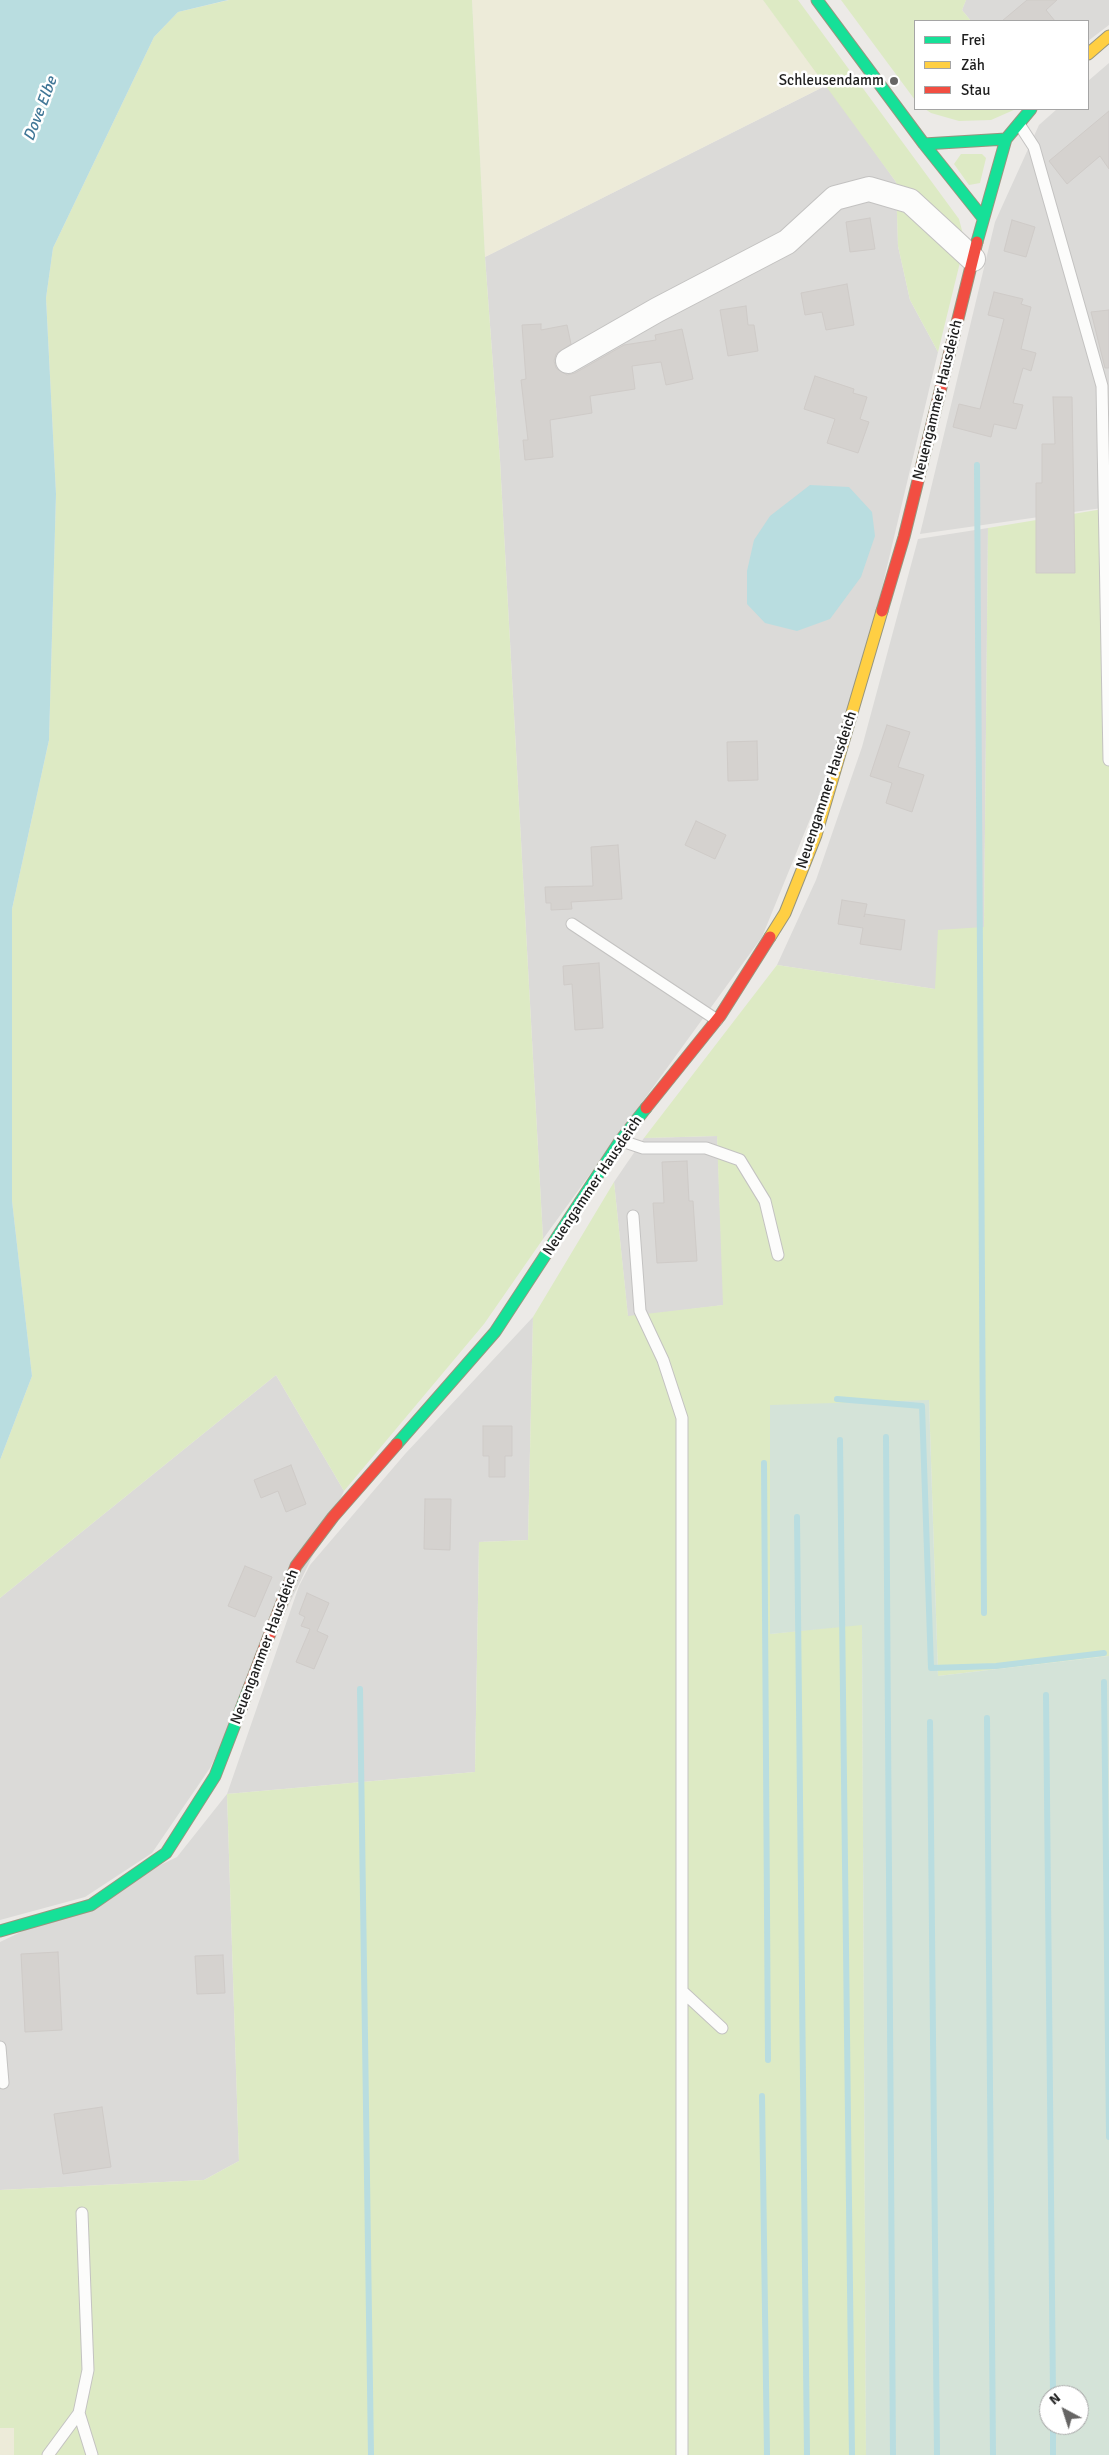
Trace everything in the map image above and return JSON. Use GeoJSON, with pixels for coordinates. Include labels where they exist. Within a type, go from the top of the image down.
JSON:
{"type":"FeatureCollection","features":[{"type":"Feature","properties":{"kind":"street"},"geometry":{"type":"LineString","coordinates":[[817,0],[924,144],[983,218]]}},
{"type":"Feature","properties":{"kind":"street"},"geometry":{"type":"LineString","coordinates":[[1089,53],[1109,36]]}},
{"type":"Feature","properties":{"kind":"street","name":"Neuengammer Hausdeich"},"geometry":{"type":"LineString","coordinates":[[0,1931],[91,1905],[166,1853],[215,1776],[296,1566],[333,1517],[495,1332],[620,1141],[717,1020],[785,913],[816,835],[904,537],[972,259],[1006,139],[1030,110]]}},
{"type":"Feature","properties":{"kind":"street"},"geometry":{"type":"LineString","coordinates":[[924,144],[1006,139]]}},
{"type":"Feature","properties":{"kind":"street"},"geometry":{"type":"LineString","coordinates":[[568,361],[657,310],[787,242],[834,198],[860,191],[869,189],[910,201],[972,259]]}},
{"type":"Feature","properties":{"kind":"lane"},"geometry":{"type":"LineString","coordinates":[[1019,124],[1034,147],[1102,386],[1109,760]]}},
{"type":"Feature","properties":{"kind":"lane"},"geometry":{"type":"LineString","coordinates":[[572,924],[717,1020]]}},
{"type":"Feature","properties":{"kind":"lane"},"geometry":{"type":"LineString","coordinates":[[620,1141],[643,1148],[706,1148],[740,1160],[765,1201],[778,1255]]}},
{"type":"Feature","properties":{"kind":"lane"},"geometry":{"type":"LineString","coordinates":[[633,1216],[640,1311],[663,1360],[682,1418],[682,2455]]}},
{"type":"Feature","properties":{"kind":"lane"},"geometry":{"type":"LineString","coordinates":[[682,1991],[722,2028]]}},
{"type":"Feature","properties":{"kind":"lane"},"geometry":{"type":"LineString","coordinates":[[0,2046],[3,2083]]}},
{"type":"Feature","properties":{"kind":"lane"},"geometry":{"type":"LineString","coordinates":[[82,2213],[88,2370],[80,2413],[92,2455]]}},
{"type":"Feature","properties":{"kind":"lane"},"geometry":{"type":"LineString","coordinates":[[48,2455],[80,2413]]}},
{"type":"Feature","properties":{"kind":"shaded area"},"geometry":{"type":"Polygon","coordinates":[[[472,0],[763,0],[827,85],[485,257],[472,0]]]}},
{"type":"Feature","properties":{"kind":"shaded area"},"geometry":{"type":"Polygon","coordinates":[[[966,0],[1109,0],[1109,25],[1089,40],[1089,20],[970,20],[962,10],[966,0]]]}},
{"type":"Feature","properties":{"kind":"shaded area"},"geometry":{"type":"Polygon","coordinates":[[[1109,63],[1109,507],[920,534],[995,222],[1039,125],[1056,110],[1089,110],[1089,80],[1109,63]]]}},
{"type":"Feature","properties":{"kind":"shaded area"},"geometry":{"type":"Polygon","coordinates":[[[827,85],[896,182],[898,246],[910,300],[938,352],[881,592],[828,775],[762,937],[543,1239],[500,461],[485,257],[827,85]]]}},
{"type":"Feature","properties":{"kind":"shaded area"},"geometry":{"type":"Polygon","coordinates":[[[988,528],[984,927],[935,989],[777,965],[816,880],[862,747],[918,539],[988,528]]]}},
{"type":"Feature","properties":{"kind":"shaded area"},"geometry":{"type":"Polygon","coordinates":[[[717,1136],[724,1305],[628,1317],[614,1182],[644,1138],[717,1136]]]}},
{"type":"Feature","properties":{"kind":"shaded area"},"geometry":{"type":"Polygon","coordinates":[[[533,1317],[528,1540],[479,1542],[475,1772],[227,1794],[299,1586],[310,1565],[405,1454],[533,1317]]]}},
{"type":"Feature","properties":{"kind":"shaded area"},"geometry":{"type":"Polygon","coordinates":[[[276,1375],[344,1491],[210,1768],[152,1853],[85,1897],[0,1920],[0,1598],[276,1375]]]}},
{"type":"Feature","properties":{"kind":"shaded area"},"geometry":{"type":"Polygon","coordinates":[[[929,1400],[938,1676],[1109,1656],[1109,2455],[866,2455],[862,1625],[770,1634],[770,1405],[929,1400]]]}},
{"type":"Feature","properties":{"kind":"shaded area"},"geometry":{"type":"Polygon","coordinates":[[[227,1794],[239,2161],[204,2180],[0,2190],[0,1942],[177,1857],[227,1794]]]}},
{"type":"Feature","properties":{"kind":"shaded area"},"geometry":{"type":"Polygon","coordinates":[[[0,2428],[14,2428],[14,2455],[0,2455],[0,2428]]]}},
{"type":"Feature","properties":{"kind":"green space"},"geometry":{"type":"Polygon","coordinates":[[[229,0],[472,0],[485,257],[500,461],[543,1239],[484,1324],[344,1491],[276,1375],[0,1598],[0,1460],[32,1376],[12,1201],[12,909],[49,740],[56,494],[46,298],[53,248],[154,37],[178,12],[229,0]]]}},
{"type":"Feature","properties":{"kind":"green space"},"geometry":{"type":"Polygon","coordinates":[[[763,0],[798,0],[959,219],[965,242],[938,352],[910,300],[898,246],[896,182],[763,0]]]}},
{"type":"Feature","properties":{"kind":"green space"},"geometry":{"type":"Polygon","coordinates":[[[841,0],[966,0],[962,10],[970,20],[914,20],[914,99],[841,0]]]}},
{"type":"Feature","properties":{"kind":"green space"},"geometry":{"type":"Polygon","coordinates":[[[926,110],[1014,110],[991,120],[959,121],[926,110]]]}},
{"type":"Feature","properties":{"kind":"green space"},"geometry":{"type":"Polygon","coordinates":[[[961,154],[982,154],[986,158],[980,183],[969,185],[954,164],[961,154]]]}},
{"type":"Feature","properties":{"kind":"green space"},"geometry":{"type":"Polygon","coordinates":[[[1109,508],[1109,1656],[938,1676],[929,1400],[770,1634],[862,1624],[866,2455],[14,2455],[14,2428],[0,2428],[0,2190],[204,2180],[239,2161],[227,1794],[475,1772],[479,1542],[528,1540],[533,1317],[614,1182],[628,1316],[723,1305],[717,1136],[644,1138],[777,965],[935,989],[938,930],[984,927],[988,528],[1109,508]]]}},
{"type":"Feature","properties":{"kind":"water","name":"Dove Elbe"},"geometry":{"type":"Polygon","coordinates":[[[0,0],[228,0],[178,12],[154,37],[53,248],[46,298],[56,494],[49,740],[12,909],[12,1201],[32,1376],[0,1460],[0,0]]]}},
{"type":"Feature","properties":{"kind":"water"},"geometry":{"type":"Polygon","coordinates":[[[810,485],[849,487],[872,512],[875,536],[861,577],[830,619],[797,631],[765,623],[747,604],[747,571],[754,540],[770,516],[810,485]]]}},
{"type":"Feature","properties":{"kind":"building"},"geometry":{"type":"Polygon","coordinates":[[[1027,0],[1057,0],[1046,10],[1054,20],[1003,20],[1027,0]]]}},
{"type":"Feature","properties":{"kind":"building"},"geometry":{"type":"Polygon","coordinates":[[[1109,111],[1109,169],[1100,156],[1067,184],[1049,161],[1109,111]]]}},
{"type":"Feature","properties":{"kind":"building"},"geometry":{"type":"Polygon","coordinates":[[[870,218],[875,249],[850,252],[846,222],[870,218]]]}},
{"type":"Feature","properties":{"kind":"building"},"geometry":{"type":"Polygon","coordinates":[[[1012,220],[1035,227],[1026,257],[1004,251],[1012,220]]]}},
{"type":"Feature","properties":{"kind":"building"},"geometry":{"type":"Polygon","coordinates":[[[847,284],[854,325],[826,330],[822,312],[805,315],[801,293],[847,284]]]}},
{"type":"Feature","properties":{"kind":"building"},"geometry":{"type":"Polygon","coordinates":[[[994,292],[1023,299],[1021,304],[1031,307],[1021,349],[1036,353],[1031,371],[1023,368],[1013,403],[1023,405],[1016,429],[994,424],[991,437],[953,427],[959,404],[980,409],[1004,319],[988,315],[994,292]]]}},
{"type":"Feature","properties":{"kind":"building"},"geometry":{"type":"Polygon","coordinates":[[[746,306],[748,325],[754,325],[758,351],[728,356],[720,310],[746,306]]]}},
{"type":"Feature","properties":{"kind":"building"},"geometry":{"type":"Polygon","coordinates":[[[1109,310],[1109,368],[1105,368],[1091,312],[1109,310]]]}},
{"type":"Feature","properties":{"kind":"building"},"geometry":{"type":"Polygon","coordinates":[[[541,324],[541,330],[567,325],[571,344],[556,354],[554,361],[556,368],[567,375],[575,373],[624,345],[656,340],[655,335],[682,329],[693,379],[666,385],[661,362],[632,366],[635,389],[590,396],[592,413],[550,420],[553,457],[525,460],[523,440],[528,440],[521,380],[526,379],[522,325],[541,324]]]}},
{"type":"Feature","properties":{"kind":"building"},"geometry":{"type":"Polygon","coordinates":[[[815,376],[854,389],[853,393],[867,397],[860,419],[869,422],[858,453],[827,443],[835,419],[804,409],[815,376]]]}},
{"type":"Feature","properties":{"kind":"building"},"geometry":{"type":"Polygon","coordinates":[[[1053,397],[1072,397],[1075,573],[1036,573],[1036,483],[1042,483],[1042,444],[1055,444],[1053,397]]]}},
{"type":"Feature","properties":{"kind":"building"},"geometry":{"type":"Polygon","coordinates":[[[887,725],[910,732],[898,767],[924,775],[912,812],[886,803],[892,783],[870,776],[887,725]]]}},
{"type":"Feature","properties":{"kind":"building"},"geometry":{"type":"Polygon","coordinates":[[[757,741],[758,780],[728,781],[727,742],[757,741]]]}},
{"type":"Feature","properties":{"kind":"building"},"geometry":{"type":"Polygon","coordinates":[[[696,821],[726,835],[715,859],[685,845],[696,821]]]}},
{"type":"Feature","properties":{"kind":"building"},"geometry":{"type":"Polygon","coordinates":[[[618,845],[622,899],[571,902],[572,909],[551,910],[551,903],[546,903],[545,887],[593,886],[591,847],[618,845]]]}},
{"type":"Feature","properties":{"kind":"building"},"geometry":{"type":"Polygon","coordinates":[[[842,900],[867,904],[864,917],[865,914],[905,920],[901,950],[860,944],[863,928],[838,924],[842,900]]]}},
{"type":"Feature","properties":{"kind":"building"},"geometry":{"type":"Polygon","coordinates":[[[599,963],[603,1028],[575,1030],[572,984],[564,985],[563,966],[599,963]]]}},
{"type":"Feature","properties":{"kind":"building"},"geometry":{"type":"Polygon","coordinates":[[[687,1161],[689,1201],[693,1201],[697,1261],[657,1263],[653,1203],[664,1203],[662,1162],[687,1161]]]}},
{"type":"Feature","properties":{"kind":"building"},"geometry":{"type":"Polygon","coordinates":[[[483,1426],[512,1426],[512,1456],[505,1456],[505,1477],[489,1477],[489,1456],[483,1456],[483,1426]]]}},
{"type":"Feature","properties":{"kind":"building"},"geometry":{"type":"Polygon","coordinates":[[[291,1465],[306,1504],[286,1512],[278,1491],[261,1498],[254,1480],[291,1465]]]}},
{"type":"Feature","properties":{"kind":"building"},"geometry":{"type":"Polygon","coordinates":[[[425,1499],[451,1499],[450,1550],[424,1549],[425,1499]]]}},
{"type":"Feature","properties":{"kind":"building"},"geometry":{"type":"Polygon","coordinates":[[[245,1566],[272,1577],[255,1617],[228,1606],[245,1566]]]}},
{"type":"Feature","properties":{"kind":"building"},"geometry":{"type":"Polygon","coordinates":[[[307,1593],[329,1603],[317,1631],[328,1636],[314,1669],[296,1662],[310,1629],[301,1626],[305,1617],[299,1614],[307,1593]]]}},
{"type":"Feature","properties":{"kind":"building"},"geometry":{"type":"Polygon","coordinates":[[[58,1952],[62,2030],[25,2032],[21,1954],[58,1952]]]}},
{"type":"Feature","properties":{"kind":"building"},"geometry":{"type":"Polygon","coordinates":[[[223,1955],[225,1993],[197,1994],[195,1956],[223,1955]]]}},
{"type":"Feature","properties":{"kind":"building"},"geometry":{"type":"Polygon","coordinates":[[[102,2107],[111,2167],[63,2174],[54,2114],[102,2107]]]}},
{"type":"Feature","properties":{"kind":"waterway"},"geometry":{"type":"LineString","coordinates":[[977,465],[984,1613]]}},
{"type":"Feature","properties":{"kind":"waterway"},"geometry":{"type":"LineString","coordinates":[[837,1399],[922,1406],[931,1668],[996,1666],[1104,1653]]}},
{"type":"Feature","properties":{"kind":"waterway"},"geometry":{"type":"LineString","coordinates":[[886,1437],[893,2455]]}},
{"type":"Feature","properties":{"kind":"waterway"},"geometry":{"type":"LineString","coordinates":[[840,1440],[852,2455]]}},
{"type":"Feature","properties":{"kind":"waterway"},"geometry":{"type":"LineString","coordinates":[[764,1463],[768,2060]]}},
{"type":"Feature","properties":{"kind":"waterway"},"geometry":{"type":"LineString","coordinates":[[797,1517],[807,2455]]}},
{"type":"Feature","properties":{"kind":"waterway"},"geometry":{"type":"LineString","coordinates":[[1104,1682],[1109,2137]]}},
{"type":"Feature","properties":{"kind":"waterway"},"geometry":{"type":"LineString","coordinates":[[360,1689],[371,2455]]}},
{"type":"Feature","properties":{"kind":"waterway"},"geometry":{"type":"LineString","coordinates":[[1046,1695],[1053,2385]]}},
{"type":"Feature","properties":{"kind":"waterway"},"geometry":{"type":"LineString","coordinates":[[987,1718],[993,2455]]}},
{"type":"Feature","properties":{"kind":"waterway"},"geometry":{"type":"LineString","coordinates":[[930,1722],[937,2455]]}},
{"type":"Feature","properties":{"kind":"waterway"},"geometry":{"type":"LineString","coordinates":[[762,2096],[767,2455]]}},
{"type":"Feature","properties":{"kind":"waterway"},"geometry":{"type":"LineString","coordinates":[[1053,2435],[1053,2455]]}},
{"type":"Feature","properties":{"kind":"traffic: fast"},"geometry":{"type":"LineString","coordinates":[[817,0],[924,144],[983,218]]}},
{"type":"Feature","properties":{"kind":"traffic: fast"},"geometry":{"type":"LineString","coordinates":[[977,242],[1006,139],[1030,110]]}},
{"type":"Feature","properties":{"kind":"traffic: fast"},"geometry":{"type":"LineString","coordinates":[[924,144],[1006,139]]}},
{"type":"Feature","properties":{"kind":"traffic: fast"},"geometry":{"type":"LineString","coordinates":[[397,1444],[495,1332],[620,1141],[646,1108]]}},
{"type":"Feature","properties":{"kind":"traffic: fast"},"geometry":{"type":"LineString","coordinates":[[0,1931],[91,1905],[166,1853],[215,1776],[249,1688]]}},
{"type":"Feature","properties":{"kind":"traffic: slow"},"geometry":{"type":"LineString","coordinates":[[1089,53],[1109,36]]}},
{"type":"Feature","properties":{"kind":"traffic: slow"},"geometry":{"type":"LineString","coordinates":[[770,937],[785,913],[816,835],[882,611]]}},
{"type":"Feature","properties":{"kind":"traffic: jam"},"geometry":{"type":"LineString","coordinates":[[882,611],[904,537],[977,242]]}},
{"type":"Feature","properties":{"kind":"traffic: jam"},"geometry":{"type":"LineString","coordinates":[[646,1108],[720,1016],[770,937]]}},
{"type":"Feature","properties":{"kind":"traffic: jam"},"geometry":{"type":"LineString","coordinates":[[249,1688],[296,1566],[333,1517],[397,1444]]}},
{"type":"Feature","properties":{"kind":"place","name":"Schleusendamm"},"geometry":{"type":"Point","coordinates":[894,81]}}]}
